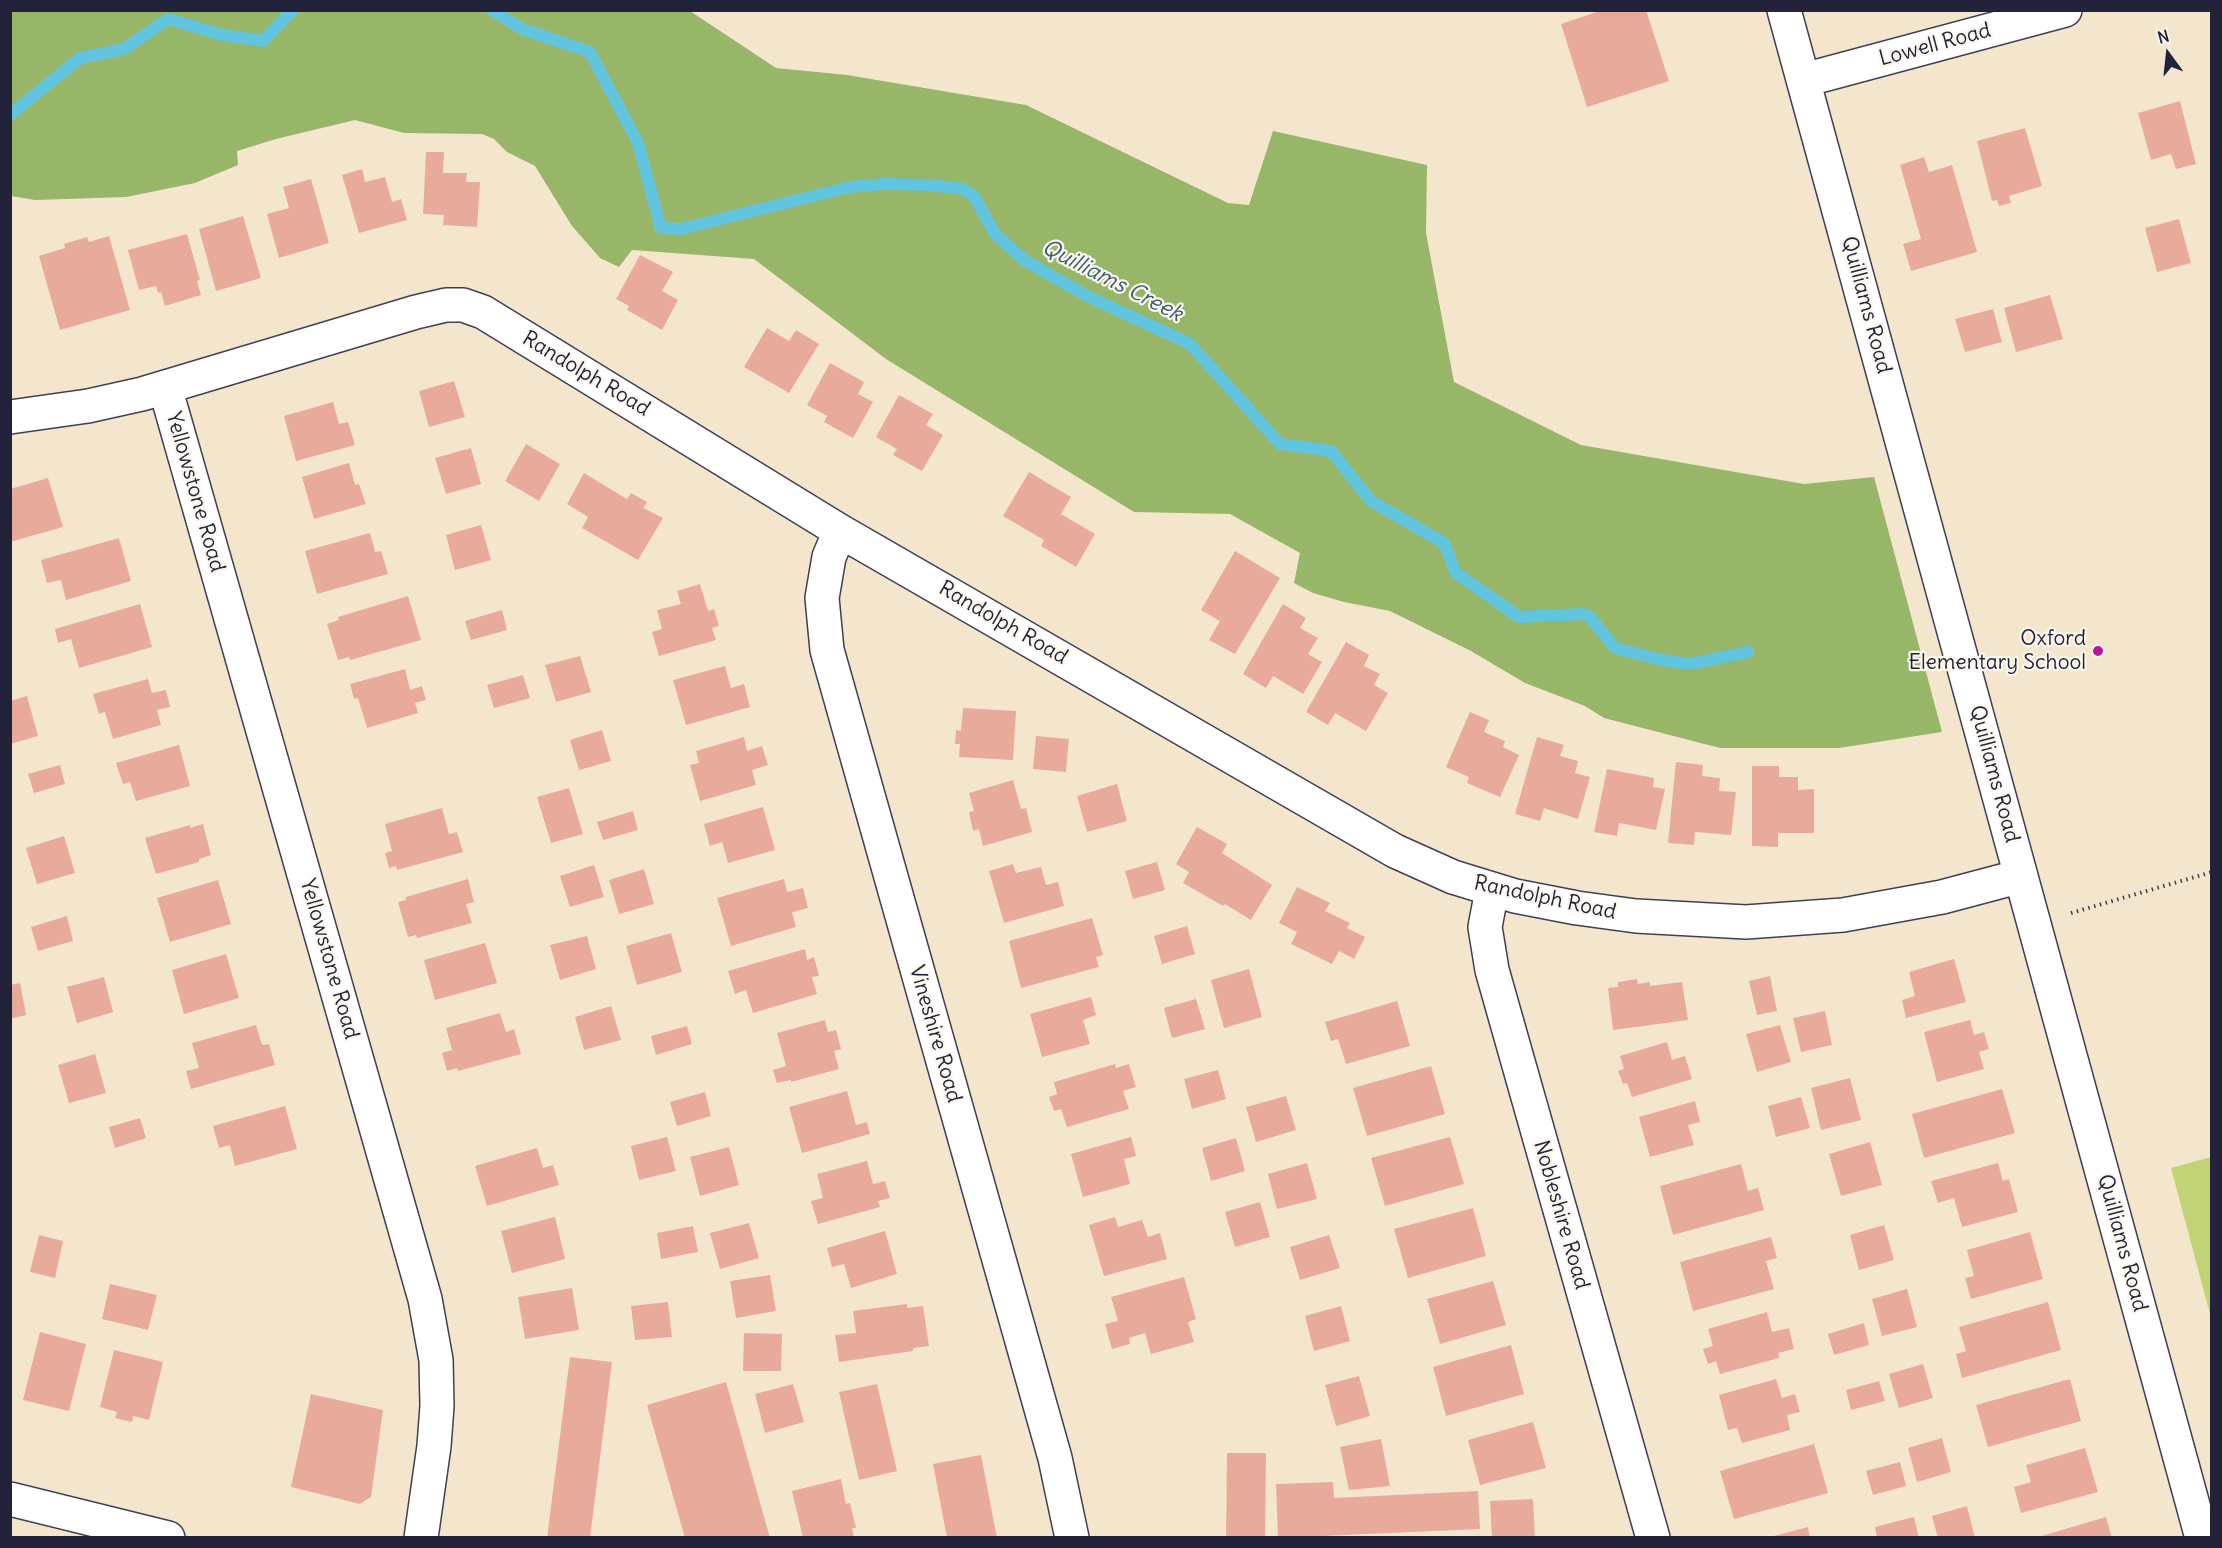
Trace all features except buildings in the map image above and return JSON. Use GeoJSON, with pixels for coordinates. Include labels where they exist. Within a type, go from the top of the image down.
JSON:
{"type":"FeatureCollection","features":[{"type":"Feature","properties":{"kind":"street","name":"Quilliams Road"},"geometry":{"type":"LineString","coordinates":[[1784,10],[2202,1538]]}},
{"type":"Feature","properties":{"kind":"street","name":"Lowell Road"},"geometry":{"type":"LineString","coordinates":[[1804,80],[2065,10]]}},
{"type":"Feature","properties":{"kind":"street","name":"Randolph Road"},"geometry":{"type":"LineString","coordinates":[[10,417],[88,405],[165,387],[416,312],[446,305],[463,305],[483,312],[840,531],[1395,851],[1453,877],[1492,890],[1547,903],[1636,916],[1746,922],[1843,915],[1942,897],[2021,876]]}},
{"type":"Feature","properties":{"kind":"street","name":"Yellowstone Road"},"geometry":{"type":"LineString","coordinates":[[165,387],[425,1299],[436,1360],[437,1406],[433,1456],[421,1538]]}},
{"type":"Feature","properties":{"kind":"street","name":"Vineshire Road"},"geometry":{"type":"LineString","coordinates":[[840,531],[829,557],[822,598],[827,650],[1052,1446],[1072,1538]]}},
{"type":"Feature","properties":{"kind":"street","name":"Nobleshire Road"},"geometry":{"type":"LineString","coordinates":[[1492,890],[1485,927],[1492,970],[1653,1538]]}},
{"type":"Feature","properties":{"kind":"street"},"geometry":{"type":"LineString","coordinates":[[10,1499],[168,1538]]}},
{"type":"Feature","properties":{"kind":"path"},"geometry":{"type":"LineString","coordinates":[[2064,915],[2211,872]]}},
{"type":"Feature","properties":{"kind":"green space"},"geometry":{"type":"Polygon","coordinates":[[[10,11],[690,11],[776,68],[847,75],[1026,105],[1228,203],[1249,205],[1273,131],[1427,165],[1426,233],[1454,382],[1581,445],[1804,484],[1874,477],[1942,732],[1839,748],[1720,748],[1604,718],[1585,706],[1525,683],[1471,651],[1390,611],[1313,593],[1294,583],[1300,553],[1230,514],[1134,512],[886,359],[754,259],[632,250],[619,267],[600,258],[572,226],[535,166],[507,152],[494,139],[482,134],[404,133],[355,120],[237,151],[238,165],[195,183],[126,197],[35,200],[11,196],[10,11]]]}},
{"type":"Feature","properties":{"kind":"green space"},"geometry":{"type":"Polygon","coordinates":[[[2212,1157],[2211,1318],[2171,1168],[2212,1157]]]}},
{"type":"Feature","properties":{"kind":"waterway","name":"Quilliams Creek"},"geometry":{"type":"LineString","coordinates":[[10,115],[80,58],[124,49],[168,19],[222,35],[263,41],[293,10]]}},
{"type":"Feature","properties":{"kind":"waterway","name":"Quilliams Creek"},"geometry":{"type":"LineString","coordinates":[[492,10],[522,29],[590,52],[638,143],[661,228],[681,229],[850,187],[885,184],[930,185],[963,189],[974,196],[995,234],[1024,260],[1089,297],[1190,344],[1280,444],[1331,451],[1371,501],[1444,543],[1456,573],[1519,617],[1583,614],[1589,616],[1615,648],[1661,660],[1690,664],[1748,652]]}},
{"type":"Feature","properties":{"kind":"place","name":"Oxford Elementary School"},"geometry":{"type":"Point","coordinates":[2098,651]}}]}
